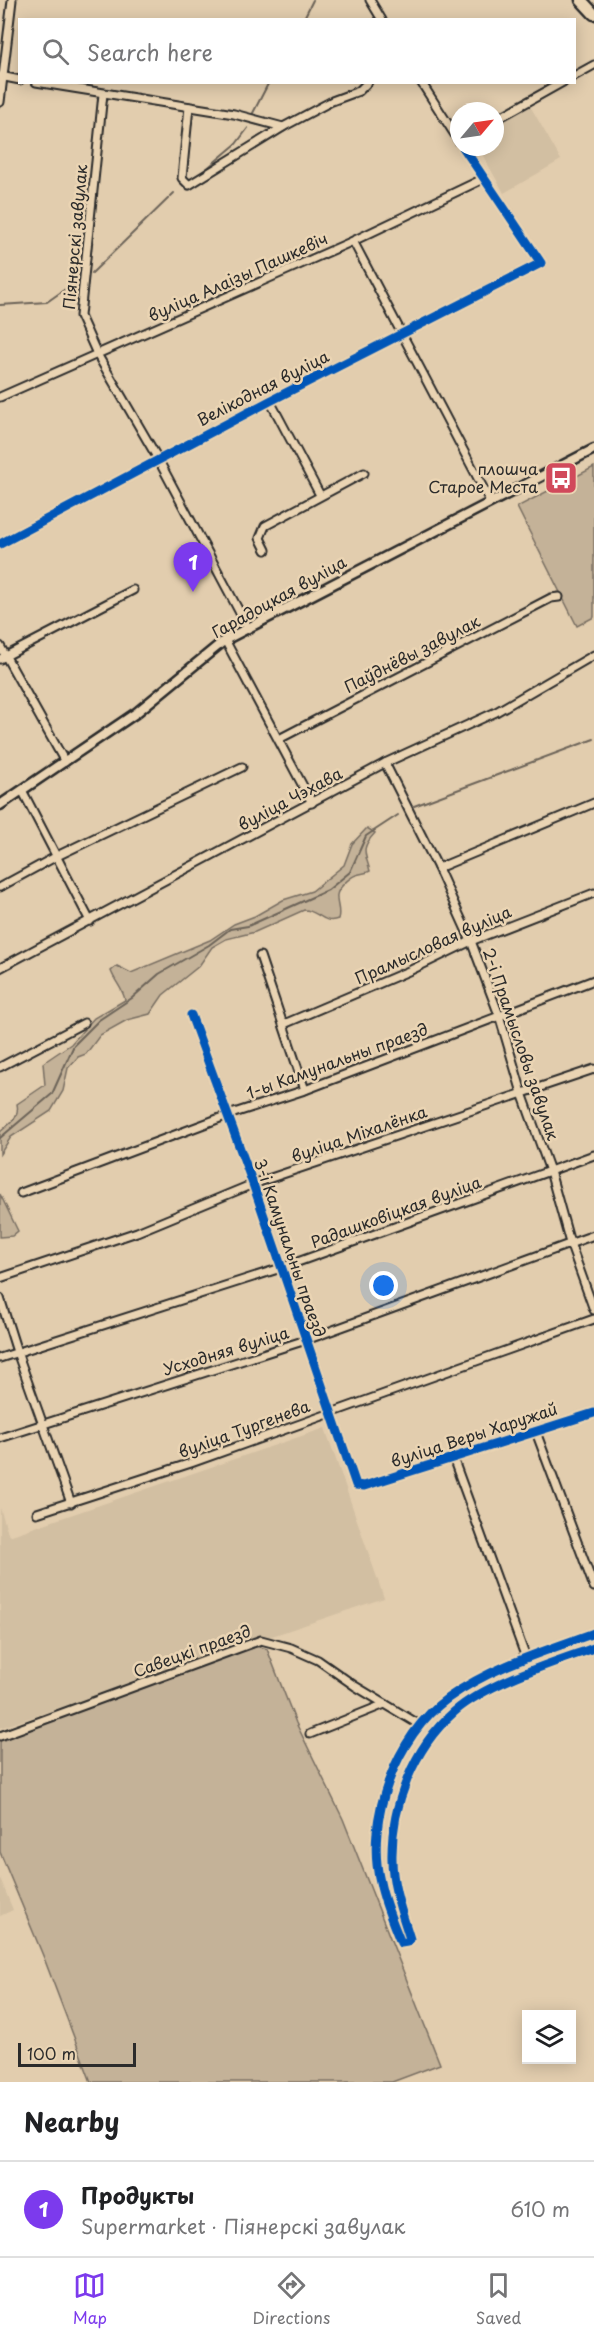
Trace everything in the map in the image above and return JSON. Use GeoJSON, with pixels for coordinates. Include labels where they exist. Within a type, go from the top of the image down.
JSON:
{"type":"FeatureCollection","features":[{"type":"Feature","properties":{"kind":"main road"},"geometry":{"type":"LineString","coordinates":[[583,0],[594,14]]}},
{"type":"Feature","properties":{"kind":"street"},"geometry":{"type":"LineString","coordinates":[[0,102],[12,0]]}},
{"type":"Feature","properties":{"kind":"street"},"geometry":{"type":"LineString","coordinates":[[370,0],[381,18]]}},
{"type":"Feature","properties":{"kind":"street"},"geometry":{"type":"LineString","coordinates":[[576,75],[594,65]]}},
{"type":"Feature","properties":{"kind":"street"},"geometry":{"type":"LineString","coordinates":[[2,77],[18,80]]}},
{"type":"Feature","properties":{"kind":"street"},"geometry":{"type":"LineString","coordinates":[[47,84],[234,114],[283,127]]}},
{"type":"Feature","properties":{"kind":"street"},"geometry":{"type":"LineString","coordinates":[[189,107],[182,178],[189,185],[283,127],[332,100],[359,91],[366,84]]}},
{"type":"Feature","properties":{"kind":"street"},"geometry":{"type":"LineString","coordinates":[[422,84],[450,126]]}},
{"type":"Feature","properties":{"kind":"street"},"geometry":{"type":"LineString","coordinates":[[504,115],[559,84]]}},
{"type":"Feature","properties":{"kind":"street","name":"Піянерскі завулак"},"geometry":{"type":"LineString","coordinates":[[103,94],[80,316],[97,354],[158,459],[248,628]]}},
{"type":"Feature","properties":{"kind":"street"},"geometry":{"type":"LineString","coordinates":[[469,156],[485,178]]}},
{"type":"Feature","properties":{"kind":"street","name":"вуліца Алаізы Пашкевіч"},"geometry":{"type":"LineString","coordinates":[[0,397],[353,241],[485,178]]}},
{"type":"Feature","properties":{"kind":"street","name":"Велікодная вуліца"},"geometry":{"type":"LineString","coordinates":[[0,544],[270,400],[541,263],[485,178]]}},
{"type":"Feature","properties":{"kind":"street"},"geometry":{"type":"LineString","coordinates":[[353,241],[491,503]]}},
{"type":"Feature","properties":{"kind":"street"},"geometry":{"type":"LineString","coordinates":[[270,400],[320,495]]}},
{"type":"Feature","properties":{"kind":"street","name":"Гарадоцкая вуліца"},"geometry":{"type":"LineString","coordinates":[[0,805],[136,713],[225,640],[594,449]]}},
{"type":"Feature","properties":{"kind":"street"},"geometry":{"type":"LineString","coordinates":[[266,550],[260,538],[265,526],[364,473]]}},
{"type":"Feature","properties":{"kind":"street"},"geometry":{"type":"LineString","coordinates":[[2,658],[133,590]]}},
{"type":"Feature","properties":{"kind":"street","name":"Паўднёвы завулак"},"geometry":{"type":"LineString","coordinates":[[279,739],[539,604],[559,597]]}},
{"type":"Feature","properties":{"kind":"street"},"geometry":{"type":"LineString","coordinates":[[225,640],[312,803]]}},
{"type":"Feature","properties":{"kind":"street"},"geometry":{"type":"LineString","coordinates":[[0,646],[2,658],[65,762]]}},
{"type":"Feature","properties":{"kind":"street","name":"вуліца Чэхава"},"geometry":{"type":"LineString","coordinates":[[0,968],[385,763],[496,712],[594,655]]}},
{"type":"Feature","properties":{"kind":"street","name":"2-і Прамысловы завулак"},"geometry":{"type":"LineString","coordinates":[[385,763],[438,867],[471,941],[499,1015],[522,1093],[550,1171],[570,1243],[594,1310]]}},
{"type":"Feature","properties":{"kind":"street"},"geometry":{"type":"LineString","coordinates":[[0,887],[57,856],[242,767]]}},
{"type":"Feature","properties":{"kind":"street"},"geometry":{"type":"LineString","coordinates":[[21,790],[90,921]]}},
{"type":"Feature","properties":{"kind":"street"},"geometry":{"type":"LineString","coordinates":[[438,867],[594,803]]}},
{"type":"Feature","properties":{"kind":"street","name":"Прамысловая вуліца"},"geometry":{"type":"LineString","coordinates":[[284,1024],[411,970],[471,941],[594,893]]}},
{"type":"Feature","properties":{"kind":"street"},"geometry":{"type":"LineString","coordinates":[[260,956],[305,1089]]}},
{"type":"Feature","properties":{"kind":"street","name":"1-ы Камунальны праезд"},"geometry":{"type":"LineString","coordinates":[[21,1193],[228,1114],[305,1089],[594,980]]}},
{"type":"Feature","properties":{"kind":"street","name":"3-і Камунальны праезд"},"geometry":{"type":"LineString","coordinates":[[191,1015],[253,1184],[356,1485],[363,1486]]}},
{"type":"Feature","properties":{"kind":"street"},"geometry":{"type":"LineString","coordinates":[[0,1067],[84,1023]]}},
{"type":"Feature","properties":{"kind":"street","name":"вуліца Міхалёнка"},"geometry":{"type":"LineString","coordinates":[[0,1278],[137,1232],[253,1184],[594,1069]]}},
{"type":"Feature","properties":{"kind":"street","name":"Радашковіцкая вуліца"},"geometry":{"type":"LineString","coordinates":[[0,1358],[281,1268],[594,1155]]}},
{"type":"Feature","properties":{"kind":"street","name":"Усходняя вуліца"},"geometry":{"type":"LineString","coordinates":[[0,1438],[306,1340],[594,1235]]}},
{"type":"Feature","properties":{"kind":"street"},"geometry":{"type":"LineString","coordinates":[[0,1298],[71,1503]]}},
{"type":"Feature","properties":{"kind":"street","name":"вуліца Тургенева"},"geometry":{"type":"LineString","coordinates":[[37,1513],[330,1413],[594,1319]]}},
{"type":"Feature","properties":{"kind":"street","name":"вуліца Веры Харужай"},"geometry":{"type":"LineString","coordinates":[[363,1486],[594,1413]]}},
{"type":"Feature","properties":{"kind":"street","name":"вуліца Веры Харужай"},"geometry":{"type":"LineString","coordinates":[[536,1432],[594,1587]]}},
{"type":"Feature","properties":{"kind":"street","name":"вуліца Веры Харужай"},"geometry":{"type":"LineString","coordinates":[[453,1458],[526,1658]]}},
{"type":"Feature","properties":{"kind":"street"},"geometry":{"type":"LineString","coordinates":[[594,1633],[526,1658],[477,1680],[446,1699],[420,1725],[403,1749],[389,1777],[381,1809],[376,1849],[379,1881],[401,1943],[410,1939],[402,1914],[392,1861],[393,1829],[403,1790],[416,1760],[433,1734],[453,1713],[467,1703],[518,1677],[594,1648]]}},
{"type":"Feature","properties":{"kind":"street","name":"Савецкі праезд"},"geometry":{"type":"LineString","coordinates":[[0,1736],[261,1640],[291,1648],[318,1660],[420,1725]]}},
{"type":"Feature","properties":{"kind":"street"},"geometry":{"type":"LineString","coordinates":[[310,1734],[385,1704]]}},
{"type":"Feature","properties":{"kind":"shaded area"},"geometry":{"type":"Polygon","coordinates":[[[529,104],[561,160],[504,193],[483,156],[504,156],[504,118],[529,104]]]}},
{"type":"Feature","properties":{"kind":"shaded area"},"geometry":{"type":"Polygon","coordinates":[[[594,467],[594,617],[577,626],[517,507],[594,467]]]}},
{"type":"Feature","properties":{"kind":"shaded area"},"geometry":{"type":"Polygon","coordinates":[[[367,828],[375,833],[367,843],[365,851],[370,871],[354,876],[340,889],[337,895],[338,919],[324,919],[313,912],[304,910],[255,932],[226,939],[212,947],[199,966],[163,995],[150,1014],[127,1020],[100,1035],[86,1054],[78,1057],[68,1068],[63,1091],[51,1111],[11,1137],[0,1154],[0,1132],[16,1117],[17,1104],[45,1085],[43,1063],[71,1044],[94,1018],[125,1000],[111,971],[117,966],[131,973],[210,940],[234,924],[255,916],[283,900],[312,891],[344,865],[352,844],[367,828]]]}},
{"type":"Feature","properties":{"kind":"shaded area"},"geometry":{"type":"Polygon","coordinates":[[[0,1194],[18,1231],[12,1236],[0,1237],[0,1194]]]}},
{"type":"Feature","properties":{"kind":"shaded area"},"geometry":{"type":"Polygon","coordinates":[[[325,1428],[384,1598],[0,1728],[0,1508],[9,1536],[325,1428]]]}},
{"type":"Feature","properties":{"kind":"shaded area"},"geometry":{"type":"Polygon","coordinates":[[[255,1646],[267,1649],[296,1723],[343,1819],[440,2064],[392,2082],[91,2082],[44,1958],[0,1852],[0,1740],[255,1646]]]}},
{"type":"Feature","properties":{"kind":"shaded area"},"geometry":{"type":"Polygon","coordinates":[[[0,1878],[13,1910],[0,1916],[0,1878]]]}},
{"type":"Feature","properties":{"kind":"waterway"},"geometry":{"type":"LineString","coordinates":[[304,18],[313,0]]}},
{"type":"Feature","properties":{"kind":"waterway"},"geometry":{"type":"LineString","coordinates":[[253,113],[268,84]]}},
{"type":"Feature","properties":{"kind":"waterway"},"geometry":{"type":"LineString","coordinates":[[199,175],[236,144],[248,128]]}},
{"type":"Feature","properties":{"kind":"waterway"},"geometry":{"type":"LineString","coordinates":[[92,273],[174,193]]}},
{"type":"Feature","properties":{"kind":"waterway"},"geometry":{"type":"LineString","coordinates":[[0,305],[47,302],[78,280]]}},
{"type":"Feature","properties":{"kind":"waterway"},"geometry":{"type":"LineString","coordinates":[[414,806],[594,739]]}},
{"type":"Feature","properties":{"kind":"waterway"},"geometry":{"type":"LineString","coordinates":[[0,1138],[52,1094],[74,1045],[99,1020],[132,998],[159,974],[209,945],[230,929],[248,926],[328,890],[350,872],[366,836],[398,815]]}},
{"type":"Feature","properties":{"kind":"cycle path"},"geometry":{"type":"LineString","coordinates":[[0,544],[270,401],[541,263],[469,156]]}},
{"type":"Feature","properties":{"kind":"cycle path"},"geometry":{"type":"LineString","coordinates":[[191,1015],[253,1184],[356,1485],[364,1486],[594,1413]]}},
{"type":"Feature","properties":{"kind":"cycle path"},"geometry":{"type":"LineString","coordinates":[[594,1633],[482,1677],[448,1698],[413,1734],[389,1781],[381,1806],[377,1832],[376,1858],[380,1882],[386,1905],[401,1943],[410,1939],[394,1879],[393,1839],[400,1799],[407,1779],[427,1743],[454,1712],[484,1692],[540,1667],[594,1648]]}},
{"type":"Feature","properties":{"kind":"place","name":"плошча Старое Места"},"geometry":{"type":"Point","coordinates":[561,478]}},
{"type":"Feature","properties":{"kind":"place","name":"Продукты"},"geometry":{"type":"Point","coordinates":[193,592]}}]}
